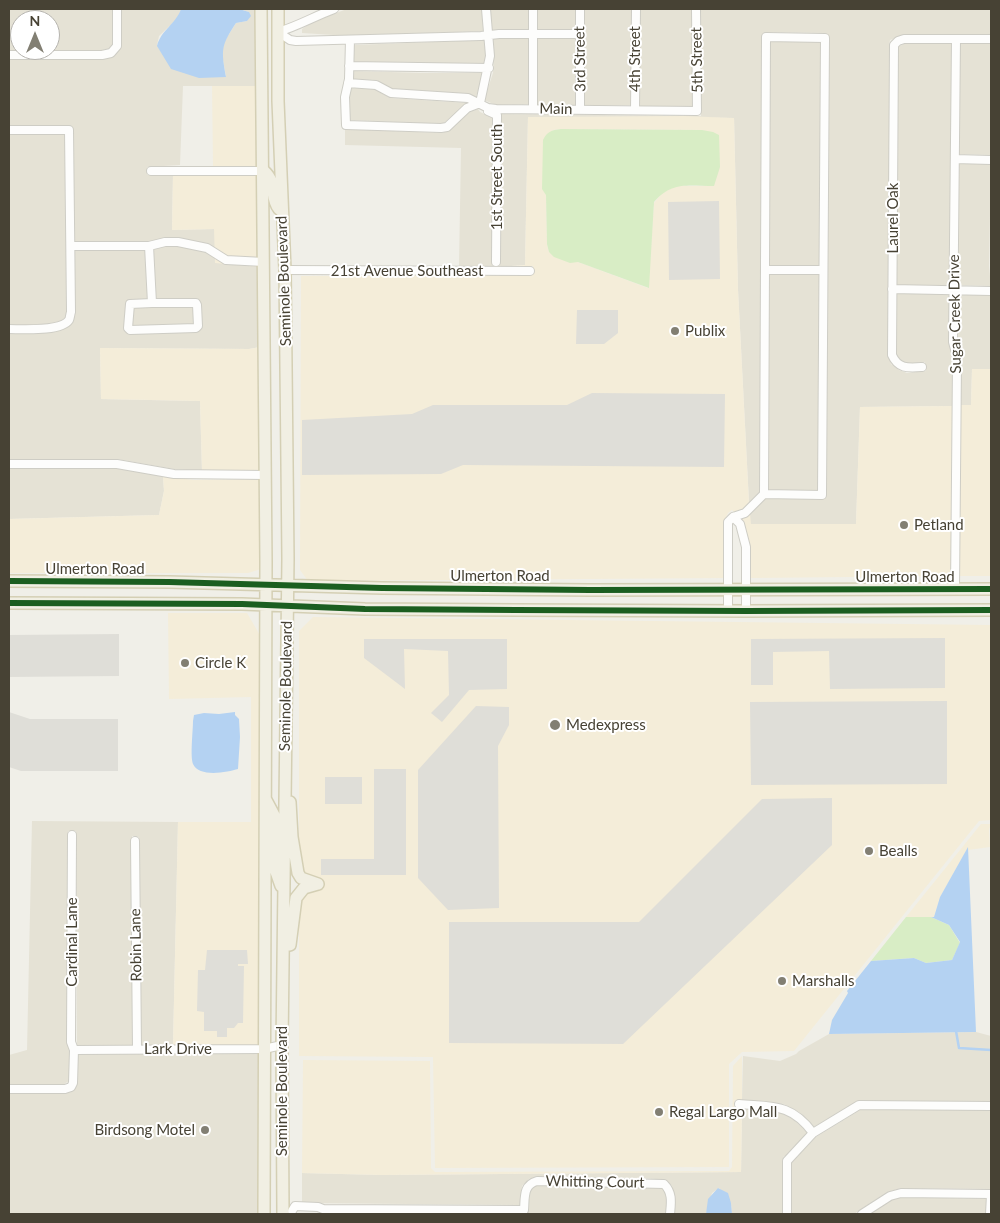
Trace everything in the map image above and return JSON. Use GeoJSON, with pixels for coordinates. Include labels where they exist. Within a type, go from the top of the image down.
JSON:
{"type":"FeatureCollection","features":[{"type":"Feature","properties":{"kind":"main road","name":"Seminole Boulevard"},"geometry":{"type":"LineString","coordinates":[[261,9],[266,474],[264,1214]]}},
{"type":"Feature","properties":{"kind":"main road"},"geometry":{"type":"LineString","coordinates":[[271,9],[272,20],[278,32]]}},
{"type":"Feature","properties":{"kind":"main road","name":"Seminole Boulevard"},"geometry":{"type":"LineString","coordinates":[[278,9],[278,101],[282,171],[288,584],[284,756],[282,1045],[288,1213]]}},
{"type":"Feature","properties":{"kind":"main road"},"geometry":{"type":"LineString","coordinates":[[261,49],[272,60],[273,91],[278,101]]}},
{"type":"Feature","properties":{"kind":"main road"},"geometry":{"type":"LineString","coordinates":[[264,171],[272,181],[274,202],[282,212]]}},
{"type":"Feature","properties":{"kind":"main road"},"geometry":{"type":"LineString","coordinates":[[264,262],[284,270]]}},
{"type":"Feature","properties":{"kind":"main road","name":"Ulmerton Road"},"geometry":{"type":"LineString","coordinates":[[9,581],[288,584],[382,588],[991,589]]}},
{"type":"Feature","properties":{"kind":"main road"},"geometry":{"type":"LineString","coordinates":[[9,603],[265,605],[365,609],[991,610]]}},
{"type":"Feature","properties":{"kind":"main road"},"geometry":{"type":"LineString","coordinates":[[283,996],[296,898],[304,888],[318,884],[301,878],[296,867],[284,756]]}},
{"type":"Feature","properties":{"kind":"main road"},"geometry":{"type":"LineString","coordinates":[[264,797],[274,815],[275,869],[284,892]]}},
{"type":"Feature","properties":{"kind":"street"},"geometry":{"type":"LineString","coordinates":[[9,55],[102,55],[111,53],[117,46],[117,9]]}},
{"type":"Feature","properties":{"kind":"street"},"geometry":{"type":"LineString","coordinates":[[278,32],[299,25],[310,18],[334,9]]}},
{"type":"Feature","properties":{"kind":"street"},"geometry":{"type":"LineString","coordinates":[[350,40],[348,83],[345,97],[346,125],[442,128],[447,126],[467,108],[480,103],[489,68],[490,56],[486,9]]}},
{"type":"Feature","properties":{"kind":"street"},"geometry":{"type":"LineString","coordinates":[[533,9],[533,109]]}},
{"type":"Feature","properties":{"kind":"street","name":"3rd Street"},"geometry":{"type":"LineString","coordinates":[[580,9],[580,110]]}},
{"type":"Feature","properties":{"kind":"street","name":"4th Street"},"geometry":{"type":"LineString","coordinates":[[635,110],[636,9]]}},
{"type":"Feature","properties":{"kind":"street","name":"5th Street"},"geometry":{"type":"LineString","coordinates":[[696,9],[697,112]]}},
{"type":"Feature","properties":{"kind":"street"},"geometry":{"type":"LineString","coordinates":[[278,32],[290,40],[579,34]]}},
{"type":"Feature","properties":{"kind":"street"},"geometry":{"type":"LineString","coordinates":[[728,611],[728,522],[733,516],[745,513],[764,494],[766,37],[824,38],[822,495],[764,494]]}},
{"type":"Feature","properties":{"kind":"street","name":"Laurel Oak"},"geometry":{"type":"LineString","coordinates":[[922,367],[906,368],[900,366],[895,362],[892,355],[894,45],[898,40],[904,39],[956,39]]}},
{"type":"Feature","properties":{"kind":"street"},"geometry":{"type":"LineString","coordinates":[[956,39],[991,39]]}},
{"type":"Feature","properties":{"kind":"street","name":"Sugar Creek Drive"},"geometry":{"type":"LineString","coordinates":[[955,589],[957,363],[953,342],[956,39]]}},
{"type":"Feature","properties":{"kind":"street"},"geometry":{"type":"LineString","coordinates":[[349,66],[489,68]]}},
{"type":"Feature","properties":{"kind":"street","name":"Main"},"geometry":{"type":"LineString","coordinates":[[348,83],[376,85],[391,93],[468,98],[488,108],[496,109],[697,112]]}},
{"type":"Feature","properties":{"kind":"street","name":"1st Street South"},"geometry":{"type":"LineString","coordinates":[[480,103],[482,108],[497,115],[496,262]]}},
{"type":"Feature","properties":{"kind":"street"},"geometry":{"type":"LineString","coordinates":[[9,130],[69,130],[71,312],[68,321],[60,326],[44,329],[9,329]]}},
{"type":"Feature","properties":{"kind":"street"},"geometry":{"type":"LineString","coordinates":[[955,159],[991,160]]}},
{"type":"Feature","properties":{"kind":"street"},"geometry":{"type":"LineString","coordinates":[[151,171],[264,171]]}},
{"type":"Feature","properties":{"kind":"street"},"geometry":{"type":"LineString","coordinates":[[70,246],[149,246],[165,242],[178,242],[207,248],[226,260],[264,262]]}},
{"type":"Feature","properties":{"kind":"street"},"geometry":{"type":"LineString","coordinates":[[149,246],[152,303]]}},
{"type":"Feature","properties":{"kind":"street","name":"21st Avenue Southeast"},"geometry":{"type":"LineString","coordinates":[[284,270],[530,271]]}},
{"type":"Feature","properties":{"kind":"street"},"geometry":{"type":"LineString","coordinates":[[765,270],[823,270]]}},
{"type":"Feature","properties":{"kind":"street"},"geometry":{"type":"LineString","coordinates":[[892,289],[991,291]]}},
{"type":"Feature","properties":{"kind":"street"},"geometry":{"type":"LineString","coordinates":[[152,303],[196,303],[198,305],[198,326],[196,328],[130,330],[128,328],[128,305],[152,303]]}},
{"type":"Feature","properties":{"kind":"street"},"geometry":{"type":"LineString","coordinates":[[9,464],[117,464],[187,475],[266,474]]}},
{"type":"Feature","properties":{"kind":"street"},"geometry":{"type":"LineString","coordinates":[[733,516],[740,524],[746,547],[746,611]]}},
{"type":"Feature","properties":{"kind":"street","name":"Cardinal Lane"},"geometry":{"type":"LineString","coordinates":[[9,1089],[65,1089],[74,1083],[74,1050],[71,1042],[72,835]]}},
{"type":"Feature","properties":{"kind":"street","name":"Robin Lane"},"geometry":{"type":"LineString","coordinates":[[135,841],[137,1049]]}},
{"type":"Feature","properties":{"kind":"street","name":"Lark Drive"},"geometry":{"type":"LineString","coordinates":[[74,1050],[264,1049],[282,1045]]}},
{"type":"Feature","properties":{"kind":"street"},"geometry":{"type":"LineString","coordinates":[[739,1104],[784,1108],[796,1116],[814,1133]]}},
{"type":"Feature","properties":{"kind":"street"},"geometry":{"type":"LineString","coordinates":[[787,1214],[788,1161],[814,1133],[858,1105],[991,1106]]}},
{"type":"Feature","properties":{"kind":"street","name":"Whitting Court"},"geometry":{"type":"LineString","coordinates":[[288,1213],[295,1206],[321,1212],[480,1212],[524,1210],[525,1189],[530,1183],[537,1181],[645,1182],[664,1184],[669,1190],[671,1200],[670,1214]]}},
{"type":"Feature","properties":{"kind":"street"},"geometry":{"type":"LineString","coordinates":[[862,1214],[890,1196],[901,1193],[991,1195],[990,1214]]}},
{"type":"Feature","properties":{"kind":"shaded area"},"geometry":{"type":"Polygon","coordinates":[[[9,9],[113,9],[113,44],[109,49],[102,50],[60,50],[60,10],[10,10],[10,50],[9,9]]]}},
{"type":"Feature","properties":{"kind":"shaded area"},"geometry":{"type":"Polygon","coordinates":[[[121,9],[181,9],[178,18],[159,36],[157,45],[162,53],[226,77],[222,54],[224,42],[236,23],[247,21],[249,12],[239,9],[257,9],[258,86],[183,86],[180,165],[147,167],[147,175],[173,175],[172,230],[214,229],[259,267],[260,347],[249,349],[100,348],[101,399],[200,401],[202,471],[174,469],[117,459],[9,460],[9,59],[102,59],[112,57],[121,46],[121,9]]]}},
{"type":"Feature","properties":{"kind":"shaded area"},"geometry":{"type":"Polygon","coordinates":[[[347,9],[482,9],[483,31],[350,36],[302,33],[302,29],[312,22],[347,9]]]}},
{"type":"Feature","properties":{"kind":"shaded area"},"geometry":{"type":"Polygon","coordinates":[[[490,9],[529,9],[529,29],[491,30],[490,9]]]}},
{"type":"Feature","properties":{"kind":"shaded area"},"geometry":{"type":"Polygon","coordinates":[[[537,9],[576,9],[575,30],[537,29],[537,9]]]}},
{"type":"Feature","properties":{"kind":"shaded area"},"geometry":{"type":"Polygon","coordinates":[[[584,9],[632,9],[631,105],[584,105],[584,9]]]}},
{"type":"Feature","properties":{"kind":"shaded area"},"geometry":{"type":"Polygon","coordinates":[[[640,9],[692,9],[693,107],[639,106],[640,9]]]}},
{"type":"Feature","properties":{"kind":"shaded area"},"geometry":{"type":"Polygon","coordinates":[[[700,9],[991,9],[991,34],[903,35],[890,40],[888,355],[891,364],[899,370],[907,373],[926,371],[925,362],[907,364],[898,359],[896,354],[896,294],[950,294],[949,342],[953,354],[952,406],[860,407],[856,524],[750,524],[750,514],[765,499],[821,499],[826,495],[829,38],[825,33],[767,32],[762,37],[760,492],[749,503],[738,290],[734,118],[528,117],[525,265],[499,267],[459,267],[461,148],[345,145],[345,129],[441,133],[450,130],[469,112],[478,109],[480,112],[493,118],[492,266],[500,266],[501,114],[701,116],[700,9]]]}},
{"type":"Feature","properties":{"kind":"shaded area"},"geometry":{"type":"Polygon","coordinates":[[[529,38],[529,104],[496,105],[484,100],[493,73],[493,39],[529,38]]]}},
{"type":"Feature","properties":{"kind":"shaded area"},"geometry":{"type":"Polygon","coordinates":[[[537,38],[575,39],[576,105],[537,105],[537,38]]]}},
{"type":"Feature","properties":{"kind":"shaded area"},"geometry":{"type":"Polygon","coordinates":[[[485,40],[485,64],[353,62],[354,45],[485,40]]]}},
{"type":"Feature","properties":{"kind":"shaded area"},"geometry":{"type":"Polygon","coordinates":[[[770,41],[821,42],[819,265],[769,265],[770,41]]]}},
{"type":"Feature","properties":{"kind":"shaded area"},"geometry":{"type":"Polygon","coordinates":[[[952,43],[950,285],[896,285],[898,47],[904,44],[952,43]]]}},
{"type":"Feature","properties":{"kind":"shaded area"},"geometry":{"type":"Polygon","coordinates":[[[960,43],[991,43],[991,155],[959,154],[960,43]]]}},
{"type":"Feature","properties":{"kind":"shaded area"},"geometry":{"type":"Polygon","coordinates":[[[353,71],[483,73],[476,97],[468,94],[392,89],[376,80],[353,79],[353,71]]]}},
{"type":"Feature","properties":{"kind":"shaded area"},"geometry":{"type":"Polygon","coordinates":[[[212,86],[258,86],[258,166],[213,166],[212,86]]]}},
{"type":"Feature","properties":{"kind":"shaded area"},"geometry":{"type":"Polygon","coordinates":[[[351,88],[374,89],[390,98],[468,103],[441,124],[350,120],[349,98],[351,88]]]}},
{"type":"Feature","properties":{"kind":"shaded area"},"geometry":{"type":"Polygon","coordinates":[[[684,116],[734,118],[738,290],[749,503],[743,509],[734,512],[732,510],[728,513],[724,522],[725,578],[308,581],[300,570],[301,276],[533,275],[533,266],[499,267],[525,265],[528,117],[684,116]],[[553,130],[546,195],[547,244],[549,252],[648,288],[654,203],[663,192],[676,186],[714,186],[702,130],[553,130]]]}},
{"type":"Feature","properties":{"kind":"shaded area"},"geometry":{"type":"Polygon","coordinates":[[[959,163],[991,164],[989,266],[991,286],[958,285],[959,163]]]}},
{"type":"Feature","properties":{"kind":"shaded area"},"geometry":{"type":"Polygon","coordinates":[[[173,175],[258,175],[259,267],[215,263],[214,229],[172,230],[173,175]]]}},
{"type":"Feature","properties":{"kind":"shaded area"},"geometry":{"type":"Polygon","coordinates":[[[719,201],[720,279],[669,280],[668,202],[719,201]]]}},
{"type":"Feature","properties":{"kind":"shaded area"},"geometry":{"type":"Polygon","coordinates":[[[769,274],[819,274],[818,490],[768,490],[769,274]]]}},
{"type":"Feature","properties":{"kind":"shaded area"},"geometry":{"type":"Polygon","coordinates":[[[958,294],[991,295],[991,369],[972,369],[971,405],[960,405],[962,355],[957,342],[958,294]]]}},
{"type":"Feature","properties":{"kind":"shaded area"},"geometry":{"type":"Polygon","coordinates":[[[577,310],[618,310],[618,333],[604,344],[576,344],[577,310]]]}},
{"type":"Feature","properties":{"kind":"shaded area"},"geometry":{"type":"Polygon","coordinates":[[[260,347],[261,470],[202,471],[200,401],[101,399],[100,348],[249,349],[260,347]]]}},
{"type":"Feature","properties":{"kind":"shaded area"},"geometry":{"type":"Polygon","coordinates":[[[972,369],[991,369],[991,576],[959,576],[960,405],[971,405],[972,369]]]}},
{"type":"Feature","properties":{"kind":"shaded area"},"geometry":{"type":"Polygon","coordinates":[[[592,393],[725,394],[724,467],[463,465],[441,474],[302,475],[302,420],[412,414],[433,405],[567,405],[592,393]]]}},
{"type":"Feature","properties":{"kind":"shaded area"},"geometry":{"type":"Polygon","coordinates":[[[952,406],[951,576],[751,578],[750,546],[744,523],[741,519],[750,514],[751,524],[856,524],[860,407],[952,406]]]}},
{"type":"Feature","properties":{"kind":"shaded area"},"geometry":{"type":"Polygon","coordinates":[[[117,468],[163,476],[164,491],[159,515],[9,519],[9,469],[117,468]]]}},
{"type":"Feature","properties":{"kind":"shaded area"},"geometry":{"type":"Polygon","coordinates":[[[163,476],[194,480],[261,479],[261,569],[248,573],[9,573],[9,519],[159,515],[164,491],[163,476]]]}},
{"type":"Feature","properties":{"kind":"shaded area"},"geometry":{"type":"Polygon","coordinates":[[[168,613],[247,613],[261,637],[258,1045],[173,1045],[178,822],[251,822],[251,697],[169,699],[168,613]]]}},
{"type":"Feature","properties":{"kind":"shaded area"},"geometry":{"type":"Polygon","coordinates":[[[313,617],[991,625],[991,820],[979,821],[794,1051],[742,1052],[729,1064],[729,1167],[435,1168],[433,1057],[299,1056],[299,631],[313,617]]]}},
{"type":"Feature","properties":{"kind":"shaded area"},"geometry":{"type":"Polygon","coordinates":[[[119,634],[119,676],[9,677],[9,635],[119,634]]]}},
{"type":"Feature","properties":{"kind":"shaded area"},"geometry":{"type":"Polygon","coordinates":[[[945,638],[945,688],[830,689],[829,651],[773,652],[773,685],[751,685],[751,639],[945,638]]]}},
{"type":"Feature","properties":{"kind":"shaded area"},"geometry":{"type":"Polygon","coordinates":[[[364,639],[507,639],[507,689],[469,690],[442,722],[431,713],[449,695],[448,651],[404,649],[405,689],[364,658],[364,639]]]}},
{"type":"Feature","properties":{"kind":"shaded area"},"geometry":{"type":"Polygon","coordinates":[[[947,701],[947,784],[751,785],[750,702],[947,701]]]}},
{"type":"Feature","properties":{"kind":"shaded area"},"geometry":{"type":"Polygon","coordinates":[[[476,706],[509,707],[509,725],[498,746],[499,908],[448,910],[418,878],[418,770],[476,706]]]}},
{"type":"Feature","properties":{"kind":"shaded area"},"geometry":{"type":"Polygon","coordinates":[[[9,712],[30,719],[118,719],[118,771],[21,771],[9,767],[9,712]]]}},
{"type":"Feature","properties":{"kind":"shaded area"},"geometry":{"type":"Polygon","coordinates":[[[374,769],[406,769],[406,875],[321,875],[321,859],[374,859],[374,769]]]}},
{"type":"Feature","properties":{"kind":"shaded area"},"geometry":{"type":"Polygon","coordinates":[[[325,777],[362,777],[362,804],[325,804],[325,777]]]}},
{"type":"Feature","properties":{"kind":"shaded area"},"geometry":{"type":"Polygon","coordinates":[[[832,798],[832,845],[623,1044],[449,1043],[449,922],[639,922],[762,799],[832,798]]]}},
{"type":"Feature","properties":{"kind":"shaded area"},"geometry":{"type":"Polygon","coordinates":[[[32,821],[178,822],[173,1045],[141,1045],[139,837],[132,836],[133,1045],[77,1045],[76,831],[68,831],[67,1042],[70,1050],[69,1081],[64,1084],[9,1084],[9,1055],[27,1050],[32,821]]]}},
{"type":"Feature","properties":{"kind":"shaded area"},"geometry":{"type":"Polygon","coordinates":[[[981,824],[991,824],[989,830],[990,847],[968,850],[968,848],[940,897],[934,917],[906,917],[981,824]]]}},
{"type":"Feature","properties":{"kind":"shaded area"},"geometry":{"type":"Polygon","coordinates":[[[207,950],[247,950],[248,964],[238,964],[238,966],[244,966],[243,1023],[238,1023],[234,1028],[227,1028],[227,1037],[217,1037],[217,1031],[204,1031],[204,1012],[197,1011],[198,970],[205,970],[207,950]]]}},
{"type":"Feature","properties":{"kind":"shaded area"},"geometry":{"type":"Polygon","coordinates":[[[976,1032],[991,1036],[991,1101],[858,1101],[814,1127],[799,1112],[784,1104],[742,1100],[743,1056],[780,1061],[796,1054],[829,1034],[976,1032]]]}},
{"type":"Feature","properties":{"kind":"shaded area"},"geometry":{"type":"Polygon","coordinates":[[[78,1054],[258,1054],[259,1214],[9,1214],[9,1093],[71,1092],[77,1083],[78,1054]]]}},
{"type":"Feature","properties":{"kind":"shaded area"},"geometry":{"type":"Polygon","coordinates":[[[742,1056],[742,1100],[735,1100],[734,1108],[742,1109],[741,1172],[382,1175],[302,1173],[303,1060],[430,1061],[431,1168],[435,1172],[729,1171],[732,1167],[733,1066],[742,1056]]]}},
{"type":"Feature","properties":{"kind":"shaded area"},"geometry":{"type":"Polygon","coordinates":[[[742,1109],[782,1112],[808,1133],[784,1156],[782,1161],[783,1214],[732,1214],[731,1203],[719,1188],[712,1193],[706,1214],[674,1214],[675,1201],[672,1186],[664,1180],[645,1178],[537,1176],[529,1179],[522,1186],[520,1205],[302,1203],[302,1173],[382,1175],[741,1172],[742,1109]]]}},
{"type":"Feature","properties":{"kind":"shaded area"},"geometry":{"type":"Polygon","coordinates":[[[860,1110],[991,1110],[991,1189],[901,1188],[888,1192],[854,1214],[791,1214],[791,1163],[816,1137],[860,1110]]]}},
{"type":"Feature","properties":{"kind":"shaded area"},"geometry":{"type":"Polygon","coordinates":[[[538,1185],[662,1188],[666,1192],[666,1214],[524,1214],[528,1210],[529,1190],[538,1185]]]}},
{"type":"Feature","properties":{"kind":"shaded area"},"geometry":{"type":"Polygon","coordinates":[[[902,1197],[987,1199],[986,1214],[870,1214],[891,1200],[902,1197]]]}},
{"type":"Feature","properties":{"kind":"green space"},"geometry":{"type":"Polygon","coordinates":[[[561,129],[702,130],[719,135],[720,167],[714,186],[681,186],[667,191],[654,202],[649,288],[578,262],[570,263],[554,257],[549,252],[547,244],[546,195],[542,189],[543,140],[550,132],[561,129]]]}},
{"type":"Feature","properties":{"kind":"green space"},"geometry":{"type":"Polygon","coordinates":[[[906,917],[931,917],[949,925],[960,943],[952,960],[926,963],[914,958],[871,961],[906,917]]]}},
{"type":"Feature","properties":{"kind":"water"},"geometry":{"type":"Polygon","coordinates":[[[181,9],[239,9],[249,12],[251,16],[247,21],[236,23],[227,37],[223,54],[226,77],[199,78],[171,69],[157,46],[159,40],[176,19],[181,9]]]}},
{"type":"Feature","properties":{"kind":"water"},"geometry":{"type":"Polygon","coordinates":[[[235,712],[239,719],[240,737],[238,769],[207,773],[196,768],[193,764],[192,755],[194,715],[235,712]]]}},
{"type":"Feature","properties":{"kind":"water"},"geometry":{"type":"Polygon","coordinates":[[[968,847],[976,1032],[829,1034],[832,1020],[848,993],[847,991],[871,961],[914,958],[926,963],[952,960],[960,942],[949,925],[931,917],[934,917],[940,897],[968,847]]]}},
{"type":"Feature","properties":{"kind":"water"},"geometry":{"type":"Polygon","coordinates":[[[718,1188],[728,1193],[732,1214],[706,1214],[708,1199],[718,1188]]]}},
{"type":"Feature","properties":{"kind":"waterway"},"geometry":{"type":"LineString","coordinates":[[956,1031],[959,1048],[991,1050]]}},
{"type":"Feature","properties":{"kind":"cycle path"},"geometry":{"type":"LineString","coordinates":[[9,581],[590,590],[991,589]]}},
{"type":"Feature","properties":{"kind":"cycle path"},"geometry":{"type":"LineString","coordinates":[[9,603],[242,604],[365,609],[991,610]]}},
{"type":"Feature","properties":{"kind":"place","name":"Publix"},"geometry":{"type":"Point","coordinates":[675,331]}},
{"type":"Feature","properties":{"kind":"place","name":"Petland"},"geometry":{"type":"Point","coordinates":[904,525]}},
{"type":"Feature","properties":{"kind":"place","name":"Circle K"},"geometry":{"type":"Point","coordinates":[185,663]}},
{"type":"Feature","properties":{"kind":"place","name":"Medexpress"},"geometry":{"type":"Point","coordinates":[555,725]}},
{"type":"Feature","properties":{"kind":"place","name":"Bealls"},"geometry":{"type":"Point","coordinates":[869,851]}},
{"type":"Feature","properties":{"kind":"place","name":"Marshalls"},"geometry":{"type":"Point","coordinates":[782,981]}},
{"type":"Feature","properties":{"kind":"place","name":"Regal Largo Mall"},"geometry":{"type":"Point","coordinates":[659,1112]}},
{"type":"Feature","properties":{"kind":"place","name":"Birdsong Motel"},"geometry":{"type":"Point","coordinates":[205,1130]}}]}
